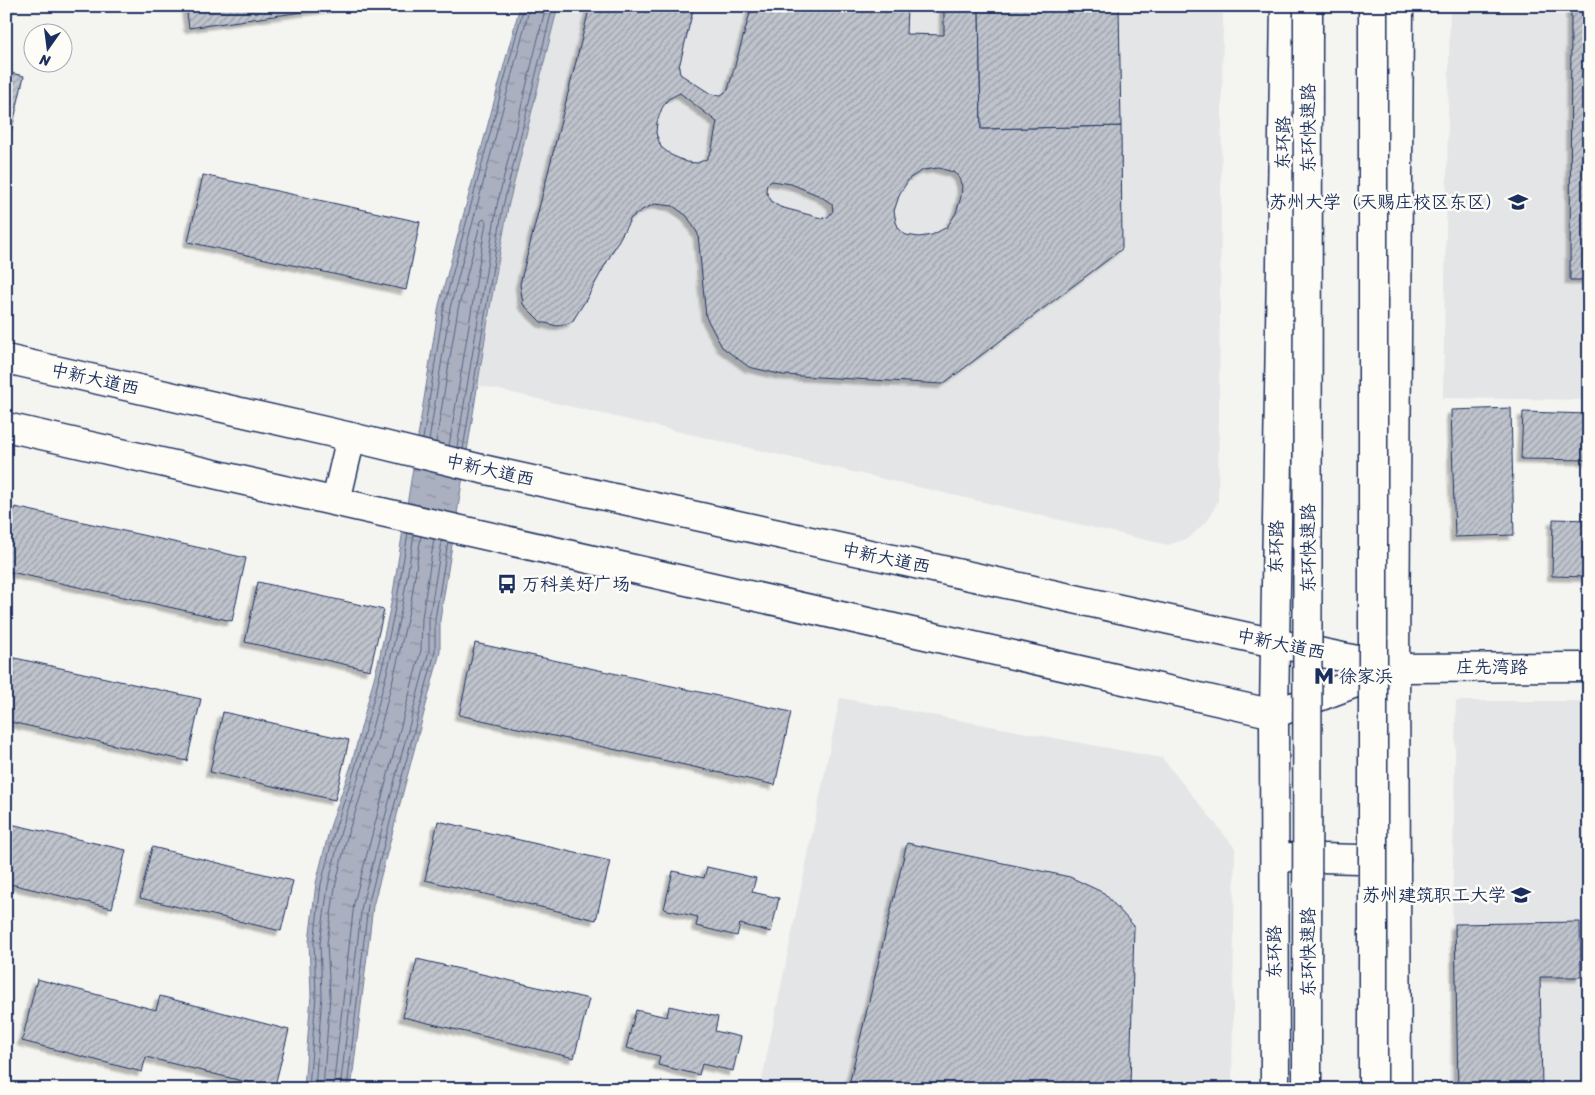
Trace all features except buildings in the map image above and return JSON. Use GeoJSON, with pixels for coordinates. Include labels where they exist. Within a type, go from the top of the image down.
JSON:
{"type":"FeatureCollection","features":[{"type":"Feature","properties":{"kind":"main road","name":"东环路"},"geometry":{"type":"LineString","coordinates":[[1275,1089],[1274,714],[1285,6]]}},
{"type":"Feature","properties":{"kind":"main road","name":"东环快速路"},"geometry":{"type":"LineString","coordinates":[[1308,6],[1308,1089]]}},
{"type":"Feature","properties":{"kind":"main road"},"geometry":{"type":"LineString","coordinates":[[1373,6],[1373,1089]]}},
{"type":"Feature","properties":{"kind":"main road"},"geometry":{"type":"LineString","coordinates":[[1397,1089],[1395,668],[1399,6]]}},
{"type":"Feature","properties":{"kind":"main road","name":"中新大道西"},"geometry":{"type":"LineString","coordinates":[[6,359],[482,469],[1395,668]]}},
{"type":"Feature","properties":{"kind":"main road"},"geometry":{"type":"LineString","coordinates":[[6,427],[1274,714],[1395,668]]}},
{"type":"Feature","properties":{"kind":"main road"},"geometry":{"type":"LineString","coordinates":[[336,502],[350,437]]}},
{"type":"Feature","properties":{"kind":"main road","name":"庄先湾路"},"geometry":{"type":"LineString","coordinates":[[1395,668],[1589,666]]}},
{"type":"Feature","properties":{"kind":"main road"},"geometry":{"type":"LineString","coordinates":[[1274,857],[1396,860]]}},
{"type":"Feature","properties":{"kind":"shaded area"},"geometry":{"type":"Polygon","coordinates":[[[558,6],[1223,6],[1218,501],[1208,520],[1189,538],[1168,545],[478,385],[508,207],[558,6]]]}},
{"type":"Feature","properties":{"kind":"shaded area","name":"苏州大学（天赐庄校区东区）"},"geometry":{"type":"Polygon","coordinates":[[[1450,6],[1589,6],[1589,400],[1443,398],[1450,6]]]}},
{"type":"Feature","properties":{"kind":"shaded area"},"geometry":{"type":"Polygon","coordinates":[[[840,698],[1162,758],[1235,848],[1232,1089],[760,1089],[840,698]]]}},
{"type":"Feature","properties":{"kind":"shaded area","name":"苏州建筑职工大学"},"geometry":{"type":"Polygon","coordinates":[[[1456,701],[1589,701],[1589,1089],[1449,1089],[1456,701]]]}},
{"type":"Feature","properties":{"kind":"water"},"geometry":{"type":"Polygon","coordinates":[[[520,6],[558,6],[508,207],[440,620],[440,652],[373,906],[351,1089],[304,1089],[311,995],[309,942],[316,883],[330,827],[351,766],[379,659],[392,599],[439,305],[520,6]]]}},
{"type":"Feature","properties":{"kind":"place","name":"苏州大学（天赐庄校区东区）"},"geometry":{"type":"Point","coordinates":[1518,202]}},
{"type":"Feature","properties":{"kind":"place","name":"万科美好广场"},"geometry":{"type":"Point","coordinates":[507,584]}},
{"type":"Feature","properties":{"kind":"place","name":"徐家浜"},"geometry":{"type":"Point","coordinates":[1324,676]}},
{"type":"Feature","properties":{"kind":"place","name":"苏州建筑职工大学"},"geometry":{"type":"Point","coordinates":[1521,895]}}]}
